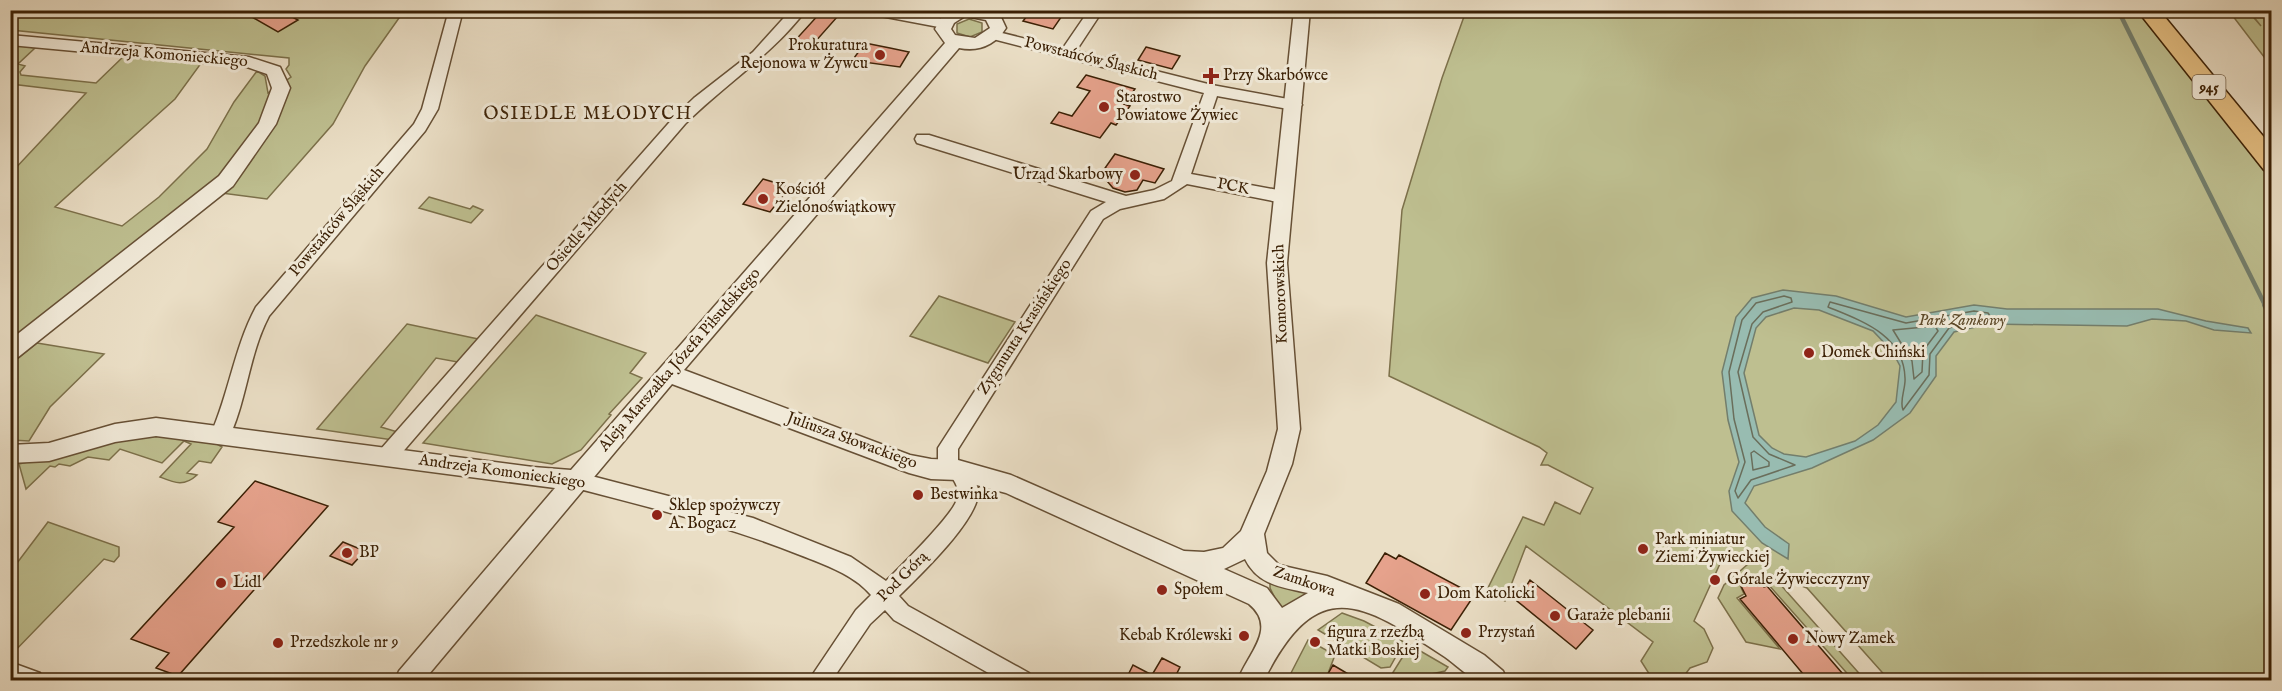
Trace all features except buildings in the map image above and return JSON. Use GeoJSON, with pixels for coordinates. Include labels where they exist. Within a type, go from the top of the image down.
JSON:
{"type":"FeatureCollection","features":[{"type":"Feature","properties":{"kind":"main road","name":"945"},"geometry":{"type":"LineString","coordinates":[[2147,10],[2271,164]]}},
{"type":"Feature","properties":{"kind":"main road","name":"945"},"geometry":{"type":"LineString","coordinates":[[2161,10],[2271,143]]}},
{"type":"Feature","properties":{"kind":"street","name":"Powstańców Śląskich"},"geometry":{"type":"LineString","coordinates":[[220,436],[231,416],[248,340],[262,312],[420,127],[430,108],[456,10]]}},
{"type":"Feature","properties":{"kind":"street","name":"Osiedle Młodych"},"geometry":{"type":"LineString","coordinates":[[387,456],[680,120],[699,101],[758,56],[800,10]]}},
{"type":"Feature","properties":{"kind":"street"},"geometry":{"type":"LineString","coordinates":[[870,10],[944,24]]}},
{"type":"Feature","properties":{"kind":"street"},"geometry":{"type":"LineString","coordinates":[[1067,53],[1096,10]]}},
{"type":"Feature","properties":{"kind":"street","name":"Komorowskich"},"geometry":{"type":"LineString","coordinates":[[1253,536],[1282,462],[1289,429],[1277,262],[1302,10]]}},
{"type":"Feature","properties":{"kind":"street"},"geometry":{"type":"LineString","coordinates":[[978,11],[987,13],[997,22],[994,34],[972,44],[955,42],[944,34],[944,24],[957,13],[978,11]]}},
{"type":"Feature","properties":{"kind":"street","name":"Powstańców Śląskich"},"geometry":{"type":"LineString","coordinates":[[994,34],[1212,90],[1294,105]]}},
{"type":"Feature","properties":{"kind":"street","name":"Andrzeja Komonieckiego"},"geometry":{"type":"LineString","coordinates":[[10,40],[249,62],[274,71],[280,88],[267,124],[226,181],[10,352]]}},
{"type":"Feature","properties":{"kind":"street","name":"Aleja Marszałka Józefa Piłsudskiego"},"geometry":{"type":"LineString","coordinates":[[408,681],[576,480],[955,42]]}},
{"type":"Feature","properties":{"kind":"street"},"geometry":{"type":"LineString","coordinates":[[1183,178],[1212,90]]}},
{"type":"Feature","properties":{"kind":"street","name":"Zygmunta Krasińskiego"},"geometry":{"type":"LineString","coordinates":[[922,139],[1126,202]]}},
{"type":"Feature","properties":{"kind":"street","name":"PCK"},"geometry":{"type":"LineString","coordinates":[[1183,178],[1283,197]]}},
{"type":"Feature","properties":{"kind":"street","name":"Zygmunta Krasińskiego"},"geometry":{"type":"LineString","coordinates":[[953,470],[948,448],[1088,228],[1104,210],[1126,202],[1158,195],[1179,184],[1183,178]]}},
{"type":"Feature","properties":{"kind":"street","name":"Juliusza Słowackiego"},"geometry":{"type":"LineString","coordinates":[[670,374],[909,464],[953,470],[1011,485],[1173,560],[1258,596],[1269,604],[1275,615],[1276,630]]}},
{"type":"Feature","properties":{"kind":"street","name":"Andrzeja Komonieckiego"},"geometry":{"type":"LineString","coordinates":[[10,454],[49,452],[115,433],[156,427],[533,477],[576,480],[753,527],[860,572],[906,616],[1021,681]]}},
{"type":"Feature","properties":{"kind":"street","name":"Pod Górą"},"geometry":{"type":"LineString","coordinates":[[820,681],[863,617],[923,558],[967,504],[968,489],[953,470]]}},
{"type":"Feature","properties":{"kind":"street"},"geometry":{"type":"LineString","coordinates":[[1173,560],[1195,563],[1224,558],[1233,554],[1253,536]]}},
{"type":"Feature","properties":{"kind":"street","name":"Zamkowa"},"geometry":{"type":"LineString","coordinates":[[1253,536],[1255,554],[1261,565],[1272,574],[1327,587],[1390,612],[1475,663],[1494,681]]}},
{"type":"Feature","properties":{"kind":"street","name":"Zamkowa"},"geometry":{"type":"LineString","coordinates":[[1251,681],[1276,630],[1309,602],[1320,597],[1343,595]]}},
{"type":"Feature","properties":{"kind":"street"},"geometry":{"type":"LineString","coordinates":[[10,672],[32,681]]}},
{"type":"Feature","properties":{"kind":"green space"},"geometry":{"type":"Polygon","coordinates":[[[11,11],[404,11],[365,66],[333,124],[267,199],[206,191],[11,341],[11,173],[86,93],[11,84],[10,49],[15,45],[35,48],[18,64],[25,66],[20,72],[21,75],[96,83],[125,55],[202,62],[175,99],[55,207],[122,226],[159,197],[207,149],[234,102],[257,71],[265,76],[268,93],[291,77],[286,69],[289,65],[289,58],[11,30],[11,11]]]}},
{"type":"Feature","properties":{"kind":"green space","name":"Park Zamkowy"},"geometry":{"type":"Polygon","coordinates":[[[1466,11],[2141,11],[2271,170],[2271,680],[1889,680],[1807,588],[1771,574],[1865,680],[1853,680],[1768,584],[1762,586],[1753,579],[1740,585],[1744,594],[1737,598],[1780,649],[1746,642],[1718,598],[1724,585],[1748,564],[1724,555],[1694,621],[1704,629],[1713,648],[1707,662],[1690,668],[1681,680],[1653,680],[1641,661],[1653,642],[1526,546],[1505,601],[1486,592],[1523,517],[1544,525],[1555,502],[1580,514],[1593,488],[1548,465],[1541,465],[1547,453],[1539,447],[1389,376],[1402,210],[1442,78],[1466,11]]]}},
{"type":"Feature","properties":{"kind":"green space"},"geometry":{"type":"Polygon","coordinates":[[[2229,11],[2248,11],[2261,26],[2249,11],[2271,11],[2271,66],[2229,11]]]}},
{"type":"Feature","properties":{"kind":"green space"},"geometry":{"type":"Polygon","coordinates":[[[969,19],[982,23],[982,32],[970,37],[957,33],[957,24],[969,19]]]}},
{"type":"Feature","properties":{"kind":"green space"},"geometry":{"type":"Polygon","coordinates":[[[429,197],[470,209],[473,206],[483,210],[471,223],[419,208],[429,197]]]}},
{"type":"Feature","properties":{"kind":"green space"},"geometry":{"type":"Polygon","coordinates":[[[939,296],[1015,322],[988,363],[910,336],[939,296]]]}},
{"type":"Feature","properties":{"kind":"green space"},"geometry":{"type":"Polygon","coordinates":[[[536,315],[646,353],[630,373],[642,378],[609,414],[611,415],[581,450],[552,464],[423,443],[536,315]]]}},
{"type":"Feature","properties":{"kind":"green space"},"geometry":{"type":"Polygon","coordinates":[[[407,324],[483,340],[463,363],[436,358],[381,427],[401,433],[393,440],[317,429],[407,324]]]}},
{"type":"Feature","properties":{"kind":"green space"},"geometry":{"type":"Polygon","coordinates":[[[37,343],[104,354],[50,407],[29,441],[11,440],[11,364],[37,343]]]}},
{"type":"Feature","properties":{"kind":"green space"},"geometry":{"type":"Polygon","coordinates":[[[149,434],[217,444],[222,447],[211,463],[199,461],[187,473],[197,475],[184,482],[175,482],[160,477],[191,444],[184,441],[162,463],[120,449],[109,460],[88,457],[70,466],[59,464],[55,467],[50,466],[26,489],[19,464],[149,434]]]}},
{"type":"Feature","properties":{"kind":"green space"},"geometry":{"type":"Polygon","coordinates":[[[48,522],[119,547],[119,556],[114,562],[104,559],[11,655],[11,571],[48,522]]]}},
{"type":"Feature","properties":{"kind":"green space"},"geometry":{"type":"Polygon","coordinates":[[[1270,583],[1312,593],[1282,612],[1270,588],[1270,583]]]}},
{"type":"Feature","properties":{"kind":"green space"},"geometry":{"type":"Polygon","coordinates":[[[1342,613],[1364,621],[1404,642],[1390,667],[1381,668],[1318,630],[1342,613]]]}},
{"type":"Feature","properties":{"kind":"green space"},"geometry":{"type":"Polygon","coordinates":[[[1308,640],[1335,655],[1327,676],[1322,674],[1321,679],[1311,680],[1291,673],[1308,640]]]}},
{"type":"Feature","properties":{"kind":"green space"},"geometry":{"type":"Polygon","coordinates":[[[1410,645],[1448,667],[1445,671],[1404,680],[1392,674],[1410,645]]]}},
{"type":"Feature","properties":{"kind":"water"},"geometry":{"type":"Polygon","coordinates":[[[1783,290],[1836,296],[1906,317],[1974,305],[2007,309],[2158,309],[2206,321],[2248,328],[2251,333],[2214,330],[2186,321],[2152,319],[2127,326],[1989,324],[1954,332],[1936,356],[1936,376],[1910,413],[1873,440],[1812,468],[1754,486],[1745,503],[1765,527],[1789,544],[1788,559],[1762,543],[1732,511],[1729,491],[1739,462],[1728,420],[1722,372],[1736,317],[1752,298],[1783,290]],[[1794,308],[1766,317],[1756,328],[1744,373],[1759,435],[1772,448],[1784,454],[1806,457],[1855,441],[1878,425],[1896,402],[1900,366],[1892,351],[1873,331],[1819,310],[1794,308]]]}},
{"type":"Feature","properties":{"kind":"waterway"},"geometry":{"type":"LineString","coordinates":[[2118,10],[2266,307]]}},
{"type":"Feature","properties":{"kind":"waterway"},"geometry":{"type":"LineString","coordinates":[[2265,305],[2272,320]]}},
{"type":"Feature","properties":{"kind":"place","name":"Prokuratura Rejonowa w Żywcu"},"geometry":{"type":"Point","coordinates":[880,55]}},
{"type":"Feature","properties":{"kind":"place","name":"Przy Skarbówce"},"geometry":{"type":"Point","coordinates":[1211,76]}},
{"type":"Feature","properties":{"kind":"place","name":"Starostwo Powiatowe Żywiec"},"geometry":{"type":"Point","coordinates":[1104,107]}},
{"type":"Feature","properties":{"kind":"place","name":"Urząd Skarbowy"},"geometry":{"type":"Point","coordinates":[1135,175]}},
{"type":"Feature","properties":{"kind":"place","name":"Kościół Zielonoświątkowy"},"geometry":{"type":"Point","coordinates":[763,199]}},
{"type":"Feature","properties":{"kind":"place","name":"Domek Chiński"},"geometry":{"type":"Point","coordinates":[1809,353]}},
{"type":"Feature","properties":{"kind":"place","name":"Bestwinka"},"geometry":{"type":"Point","coordinates":[918,495]}},
{"type":"Feature","properties":{"kind":"place","name":"Sklep spożywczy A. Bogacz"},"geometry":{"type":"Point","coordinates":[657,515]}},
{"type":"Feature","properties":{"kind":"place","name":"Park miniatur Ziemi Żywieckiej"},"geometry":{"type":"Point","coordinates":[1643,549]}},
{"type":"Feature","properties":{"kind":"place","name":"BP"},"geometry":{"type":"Point","coordinates":[347,553]}},
{"type":"Feature","properties":{"kind":"place","name":"Górale Żywiecczyzny"},"geometry":{"type":"Point","coordinates":[1715,580]}},
{"type":"Feature","properties":{"kind":"place","name":"Lidl"},"geometry":{"type":"Point","coordinates":[221,583]}},
{"type":"Feature","properties":{"kind":"place","name":"Społem"},"geometry":{"type":"Point","coordinates":[1162,590]}},
{"type":"Feature","properties":{"kind":"place","name":"Dom Katolicki"},"geometry":{"type":"Point","coordinates":[1425,594]}},
{"type":"Feature","properties":{"kind":"place","name":"Garaże plebanii"},"geometry":{"type":"Point","coordinates":[1555,616]}},
{"type":"Feature","properties":{"kind":"place","name":"Przystań"},"geometry":{"type":"Point","coordinates":[1466,633]}},
{"type":"Feature","properties":{"kind":"place","name":"Kebab Królewski"},"geometry":{"type":"Point","coordinates":[1244,636]}},
{"type":"Feature","properties":{"kind":"place","name":"Nowy Zamek"},"geometry":{"type":"Point","coordinates":[1793,639]}},
{"type":"Feature","properties":{"kind":"place","name":"figura z rzeźbą Matki Boskiej"},"geometry":{"type":"Point","coordinates":[1315,642]}},
{"type":"Feature","properties":{"kind":"place","name":"Przedszkole nr 9"},"geometry":{"type":"Point","coordinates":[278,643]}},
{"type":"Feature","properties":{"kind":"district","name":"OSIEDLE MŁODYCH"},"geometry":{"type":"Point","coordinates":[588,114]}}]}
